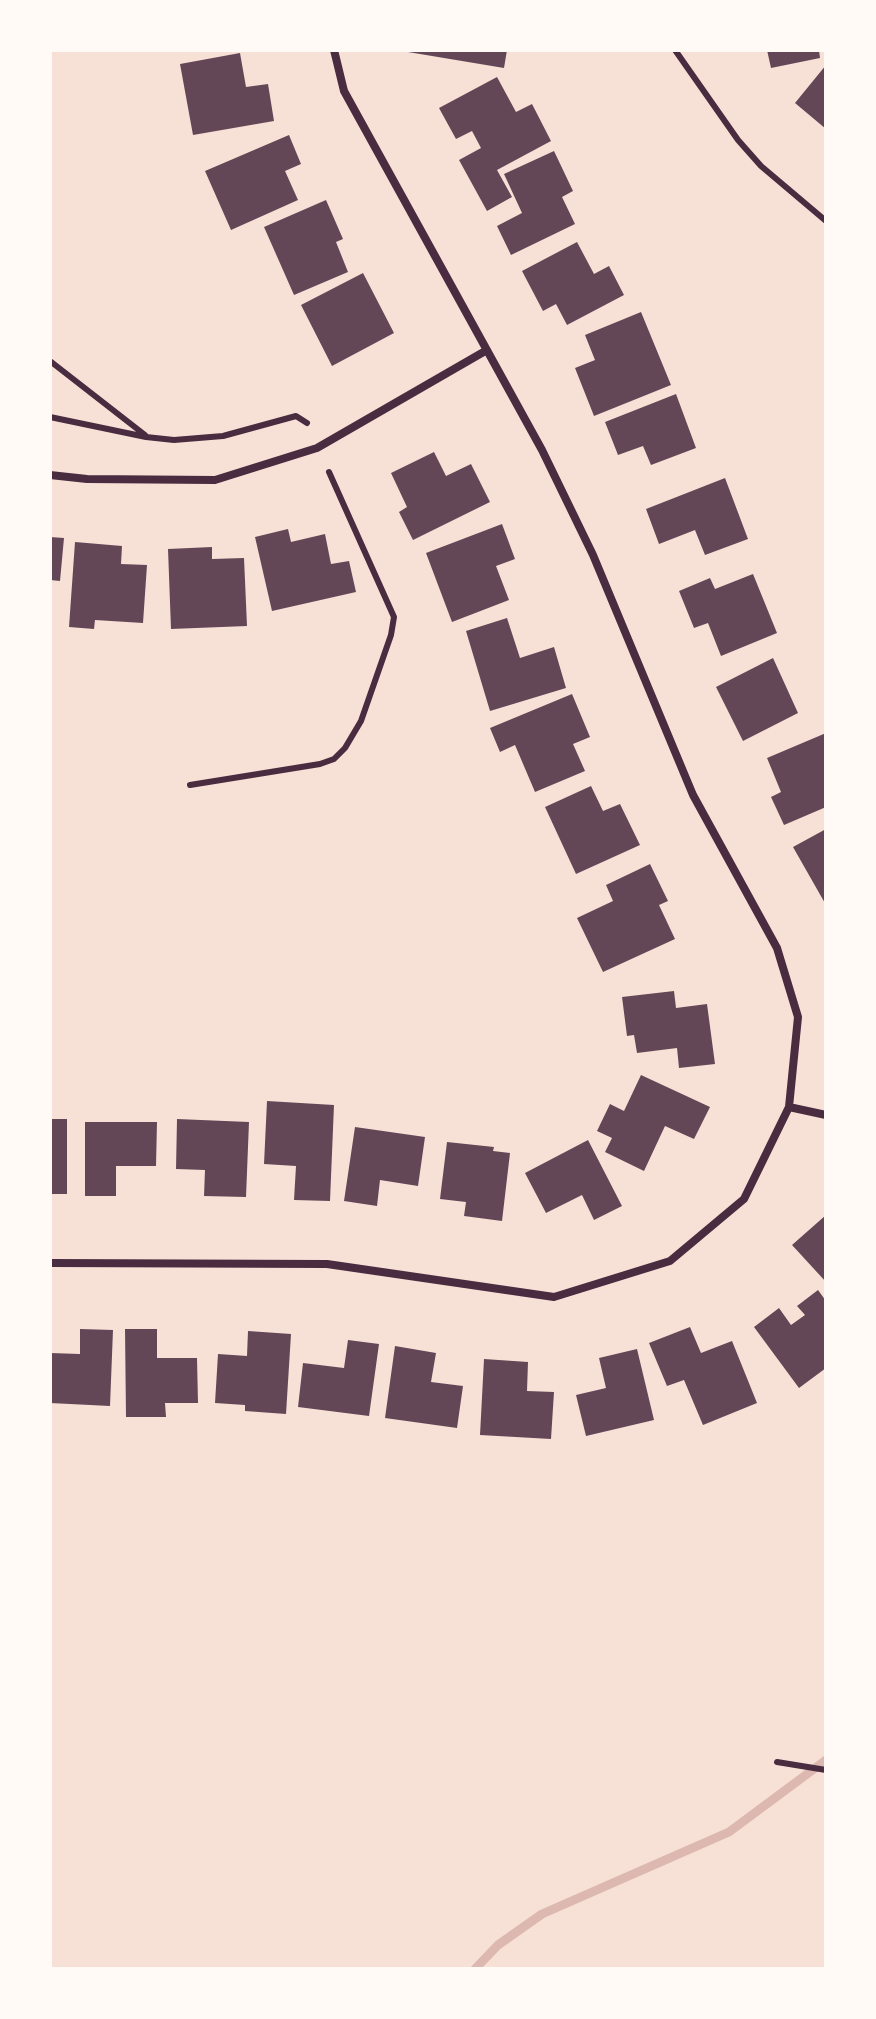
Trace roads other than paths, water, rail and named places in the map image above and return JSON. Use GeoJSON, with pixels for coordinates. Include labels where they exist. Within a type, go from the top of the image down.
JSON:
{"type":"FeatureCollection","features":[{"type":"Feature","properties":{"kind":"street"},"geometry":{"type":"LineString","coordinates":[[50,1263],[327,1264],[554,1297],[670,1261],[744,1199],[789,1107],[798,1017],[777,948],[693,795],[593,555],[542,450],[344,91],[334,50]]}},
{"type":"Feature","properties":{"kind":"street"},"geometry":{"type":"LineString","coordinates":[[50,475],[87,479],[215,480],[317,448],[487,350]]}},
{"type":"Feature","properties":{"kind":"street"},"geometry":{"type":"LineString","coordinates":[[789,1107],[826,1115]]}},
{"type":"Feature","properties":{"kind":"lane"},"geometry":{"type":"LineString","coordinates":[[675,50],[738,140],[761,166],[826,221]]}},
{"type":"Feature","properties":{"kind":"lane"},"geometry":{"type":"LineString","coordinates":[[50,361],[146,437]]}},
{"type":"Feature","properties":{"kind":"lane"},"geometry":{"type":"LineString","coordinates":[[50,417],[174,440],[212,438],[296,416],[307,423]]}},
{"type":"Feature","properties":{"kind":"lane"},"geometry":{"type":"LineString","coordinates":[[190,785],[320,764],[334,759],[345,748],[361,721],[391,635],[394,617],[329,472]]}},
{"type":"Feature","properties":{"kind":"lane"},"geometry":{"type":"LineString","coordinates":[[777,1762],[826,1770]]}},
{"type":"Feature","properties":{"kind":"waterway"},"geometry":{"type":"LineString","coordinates":[[475,1969],[498,1945],[542,1914],[729,1832],[826,1760]]}}]}
